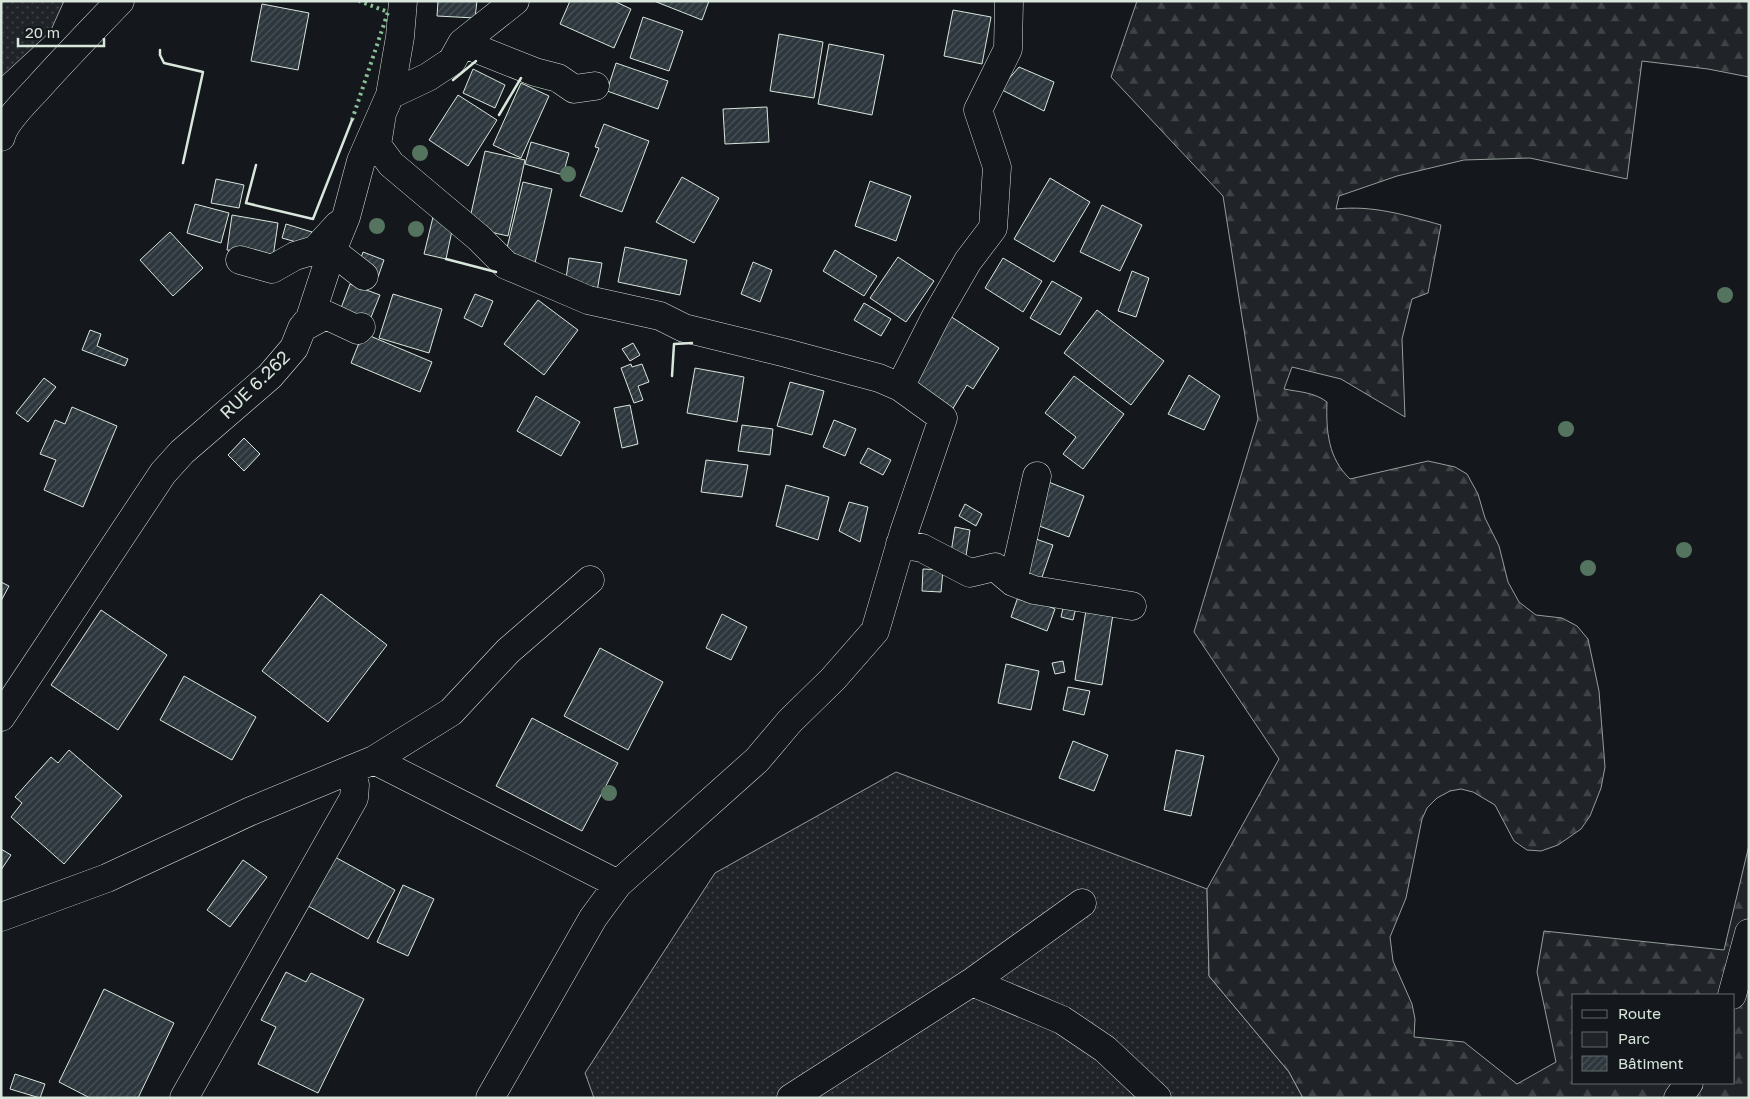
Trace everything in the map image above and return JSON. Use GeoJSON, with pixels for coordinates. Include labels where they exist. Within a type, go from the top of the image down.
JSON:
{"type":"FeatureCollection","features":[{"type":"Feature","properties":{"kind":"street"},"geometry":{"type":"LineString","coordinates":[[1,137],[2,131],[20,108],[120,1]]}},
{"type":"Feature","properties":{"kind":"street","name":"RUE 6.262"},"geometry":{"type":"LineString","coordinates":[[1,717],[163,473],[182,452],[270,376],[294,348],[302,328],[310,318],[332,251],[346,216],[362,161],[386,103],[400,37],[403,1]]}},
{"type":"Feature","properties":{"kind":"street"},"geometry":{"type":"LineString","coordinates":[[490,1098],[593,918],[618,884],[757,760],[790,721],[833,679],[875,631],[900,544],[943,418],[900,387],[879,378],[684,328],[660,316],[588,300],[506,265],[479,238],[391,164],[377,145],[386,103],[452,61],[462,43],[515,1]]}},
{"type":"Feature","properties":{"kind":"street"},"geometry":{"type":"LineString","coordinates":[[900,387],[935,318],[968,261],[993,228],[997,167],[978,110],[1008,49],[1009,1]]}},
{"type":"Feature","properties":{"kind":"street"},"geometry":{"type":"LineString","coordinates":[[462,43],[535,72],[558,78],[574,89],[595,86]]}},
{"type":"Feature","properties":{"kind":"street"},"geometry":{"type":"LineString","coordinates":[[240,260],[272,269],[295,256],[315,250],[346,216]]}},
{"type":"Feature","properties":{"kind":"street"},"geometry":{"type":"LineString","coordinates":[[332,251],[364,276]]}},
{"type":"Feature","properties":{"kind":"street"},"geometry":{"type":"LineString","coordinates":[[302,328],[326,315],[358,330],[361,327]]}},
{"type":"Feature","properties":{"kind":"street"},"geometry":{"type":"LineString","coordinates":[[1013,582],[1037,476]]}},
{"type":"Feature","properties":{"kind":"street"},"geometry":{"type":"LineString","coordinates":[[900,544],[922,548],[970,573],[995,567],[1013,582],[1034,590],[1132,606]]}},
{"type":"Feature","properties":{"kind":"street"},"geometry":{"type":"LineString","coordinates":[[1,917],[107,878],[251,811],[363,764],[452,712],[508,651],[590,580]]}},
{"type":"Feature","properties":{"kind":"street"},"geometry":{"type":"LineString","coordinates":[[363,764],[618,884]]}},
{"type":"Feature","properties":{"kind":"street"},"geometry":{"type":"LineString","coordinates":[[184,1098],[354,798],[355,785],[363,764]]}},
{"type":"Feature","properties":{"kind":"street"},"geometry":{"type":"LineString","coordinates":[[791,1098],[972,982],[1082,903]]}},
{"type":"Feature","properties":{"kind":"street"},"geometry":{"type":"LineString","coordinates":[[1732,994],[1749,933]]}},
{"type":"Feature","properties":{"kind":"street"},"geometry":{"type":"LineString","coordinates":[[972,982],[1062,1020],[1105,1049],[1157,1098]]}},
{"type":"Feature","properties":{"kind":"street"},"geometry":{"type":"LineString","coordinates":[[1678,1098],[1689,1084]]}},
{"type":"Feature","properties":{"kind":"green space"},"geometry":{"type":"Polygon","coordinates":[[[1,1],[64,1],[50,32],[1,77],[1,1]]]}},
{"type":"Feature","properties":{"kind":"green space"},"geometry":{"type":"Polygon","coordinates":[[[1137,1],[1749,1],[1749,77],[1708,69],[1642,61],[1627,179],[1530,158],[1464,160],[1397,176],[1339,196],[1336,209],[1363,208],[1402,214],[1441,225],[1428,293],[1412,299],[1402,339],[1405,417],[1341,379],[1292,367],[1284,389],[1312,394],[1327,402],[1327,423],[1330,443],[1337,462],[1350,479],[1428,461],[1455,467],[1467,474],[1478,494],[1485,518],[1499,546],[1508,582],[1519,602],[1536,615],[1562,618],[1577,626],[1588,639],[1599,691],[1605,767],[1601,788],[1590,816],[1581,829],[1558,845],[1541,851],[1527,850],[1514,841],[1495,805],[1473,792],[1461,789],[1450,791],[1437,798],[1427,808],[1422,819],[1406,898],[1390,937],[1393,961],[1412,1004],[1415,1019],[1414,1037],[1464,1042],[1517,1084],[1556,1062],[1537,972],[1544,931],[1724,950],[1749,845],[1749,1098],[1303,1098],[1289,1072],[1209,976],[1207,889],[1279,759],[1194,632],[1258,419],[1223,196],[1111,77],[1137,1]]]}},
{"type":"Feature","properties":{"kind":"green space"},"geometry":{"type":"Polygon","coordinates":[[[896,772],[1207,889],[1209,976],[1289,1072],[1303,1098],[594,1098],[585,1073],[715,873],[896,772]]]}},
{"type":"Feature","properties":{"kind":"building"},"geometry":{"type":"Polygon","coordinates":[[[438,1],[477,1],[475,18],[437,16],[438,1]]]}},
{"type":"Feature","properties":{"kind":"building"},"geometry":{"type":"Polygon","coordinates":[[[570,1],[614,1],[631,9],[614,48],[560,24],[570,1]]]}},
{"type":"Feature","properties":{"kind":"building"},"geometry":{"type":"Polygon","coordinates":[[[654,1],[709,1],[702,20],[654,1]]]}},
{"type":"Feature","properties":{"kind":"building"},"geometry":{"type":"Polygon","coordinates":[[[262,4],[309,13],[298,70],[251,61],[262,4]]]}},
{"type":"Feature","properties":{"kind":"building"},"geometry":{"type":"Polygon","coordinates":[[[953,10],[991,17],[982,64],[944,56],[953,10]]]}},
{"type":"Feature","properties":{"kind":"building"},"geometry":{"type":"Polygon","coordinates":[[[643,17],[683,31],[669,71],[630,58],[643,17]]]}},
{"type":"Feature","properties":{"kind":"building"},"geometry":{"type":"Polygon","coordinates":[[[779,34],[823,42],[814,98],[770,91],[779,34]]]}},
{"type":"Feature","properties":{"kind":"building"},"geometry":{"type":"Polygon","coordinates":[[[829,44],[884,55],[872,115],[818,104],[829,44]]]}},
{"type":"Feature","properties":{"kind":"building"},"geometry":{"type":"Polygon","coordinates":[[[616,63],[668,81],[658,109],[607,91],[616,63]]]}},
{"type":"Feature","properties":{"kind":"building"},"geometry":{"type":"Polygon","coordinates":[[[1019,67],[1054,82],[1044,111],[1000,89],[1019,67]]]}},
{"type":"Feature","properties":{"kind":"building"},"geometry":{"type":"Polygon","coordinates":[[[473,69],[505,85],[495,108],[463,93],[473,69]]]}},
{"type":"Feature","properties":{"kind":"building"},"geometry":{"type":"Polygon","coordinates":[[[521,83],[549,96],[521,158],[493,145],[521,83]]]}},
{"type":"Feature","properties":{"kind":"building"},"geometry":{"type":"Polygon","coordinates":[[[458,95],[497,120],[468,166],[429,140],[458,95]]]}},
{"type":"Feature","properties":{"kind":"building"},"geometry":{"type":"Polygon","coordinates":[[[767,107],[769,142],[725,144],[723,109],[767,107]]]}},
{"type":"Feature","properties":{"kind":"building"},"geometry":{"type":"Polygon","coordinates":[[[604,124],[649,141],[622,212],[580,196],[599,148],[595,147],[604,124]]]}},
{"type":"Feature","properties":{"kind":"building"},"geometry":{"type":"Polygon","coordinates":[[[531,142],[569,153],[563,175],[525,164],[531,142]]]}},
{"type":"Feature","properties":{"kind":"building"},"geometry":{"type":"Polygon","coordinates":[[[485,151],[525,160],[508,236],[468,227],[485,151]]]}},
{"type":"Feature","properties":{"kind":"building"},"geometry":{"type":"Polygon","coordinates":[[[682,177],[719,198],[694,243],[656,222],[682,177]]]}},
{"type":"Feature","properties":{"kind":"building"},"geometry":{"type":"Polygon","coordinates":[[[1050,178],[1090,202],[1054,262],[1014,239],[1050,178]]]}},
{"type":"Feature","properties":{"kind":"building"},"geometry":{"type":"Polygon","coordinates":[[[216,179],[244,185],[239,208],[211,203],[216,179]]]}},
{"type":"Feature","properties":{"kind":"building"},"geometry":{"type":"Polygon","coordinates":[[[870,181],[911,196],[896,241],[855,226],[870,181]]]}},
{"type":"Feature","properties":{"kind":"building"},"geometry":{"type":"Polygon","coordinates":[[[523,182],[552,189],[535,263],[505,256],[523,182]]]}},
{"type":"Feature","properties":{"kind":"building"},"geometry":{"type":"Polygon","coordinates":[[[195,204],[229,213],[221,243],[187,233],[195,204]]]}},
{"type":"Feature","properties":{"kind":"building"},"geometry":{"type":"Polygon","coordinates":[[[1102,205],[1142,225],[1120,271],[1080,252],[1102,205]]]}},
{"type":"Feature","properties":{"kind":"building"},"geometry":{"type":"Polygon","coordinates":[[[232,215],[278,223],[273,257],[227,250],[232,215]]]}},
{"type":"Feature","properties":{"kind":"building"},"geometry":{"type":"Polygon","coordinates":[[[433,217],[454,221],[446,259],[424,254],[433,217]]]}},
{"type":"Feature","properties":{"kind":"building"},"geometry":{"type":"Polygon","coordinates":[[[286,224],[312,232],[307,245],[282,238],[286,224]]]}},
{"type":"Feature","properties":{"kind":"building"},"geometry":{"type":"Polygon","coordinates":[[[170,232],[203,268],[173,296],[140,260],[170,232]]]}},
{"type":"Feature","properties":{"kind":"building"},"geometry":{"type":"Polygon","coordinates":[[[625,247],[687,260],[680,295],[618,282],[625,247]]]}},
{"type":"Feature","properties":{"kind":"building"},"geometry":{"type":"Polygon","coordinates":[[[835,250],[877,276],[864,296],[823,271],[835,250]]]}},
{"type":"Feature","properties":{"kind":"building"},"geometry":{"type":"Polygon","coordinates":[[[363,252],[384,260],[378,277],[357,270],[363,252]]]}},
{"type":"Feature","properties":{"kind":"building"},"geometry":{"type":"Polygon","coordinates":[[[898,257],[934,281],[906,322],[870,298],[898,257]]]}},
{"type":"Feature","properties":{"kind":"building"},"geometry":{"type":"Polygon","coordinates":[[[569,258],[602,263],[597,291],[565,285],[569,258]]]}},
{"type":"Feature","properties":{"kind":"building"},"geometry":{"type":"Polygon","coordinates":[[[1003,258],[1042,281],[1023,312],[985,288],[1003,258]]]}},
{"type":"Feature","properties":{"kind":"building"},"geometry":{"type":"Polygon","coordinates":[[[753,262],[772,270],[760,302],[741,294],[753,262]]]}},
{"type":"Feature","properties":{"kind":"building"},"geometry":{"type":"Polygon","coordinates":[[[1132,271],[1149,278],[1136,317],[1118,311],[1132,271]]]}},
{"type":"Feature","properties":{"kind":"building"},"geometry":{"type":"Polygon","coordinates":[[[1052,281],[1082,298],[1060,335],[1030,318],[1052,281]]]}},
{"type":"Feature","properties":{"kind":"building"},"geometry":{"type":"Polygon","coordinates":[[[350,284],[380,295],[367,327],[338,316],[350,284]]]}},
{"type":"Feature","properties":{"kind":"building"},"geometry":{"type":"Polygon","coordinates":[[[393,294],[442,309],[429,353],[379,338],[393,294]]]}},
{"type":"Feature","properties":{"kind":"building"},"geometry":{"type":"Polygon","coordinates":[[[475,294],[493,301],[482,327],[464,318],[475,294]]]}},
{"type":"Feature","properties":{"kind":"building"},"geometry":{"type":"Polygon","coordinates":[[[538,300],[578,330],[544,375],[504,344],[538,300]]]}},
{"type":"Feature","properties":{"kind":"building"},"geometry":{"type":"Polygon","coordinates":[[[864,303],[891,319],[881,336],[854,320],[864,303]]]}},
{"type":"Feature","properties":{"kind":"building"},"geometry":{"type":"Polygon","coordinates":[[[1097,310],[1164,361],[1131,405],[1064,353],[1097,310]]]}},
{"type":"Feature","properties":{"kind":"building"},"geometry":{"type":"Polygon","coordinates":[[[950,316],[999,348],[973,389],[967,385],[949,415],[902,385],[950,316]]]}},
{"type":"Feature","properties":{"kind":"building"},"geometry":{"type":"Polygon","coordinates":[[[90,330],[101,334],[97,346],[128,359],[125,366],[82,350],[90,330]]]}},
{"type":"Feature","properties":{"kind":"building"},"geometry":{"type":"Polygon","coordinates":[[[363,333],[432,362],[420,392],[351,363],[363,333]]]}},
{"type":"Feature","properties":{"kind":"building"},"geometry":{"type":"Polygon","coordinates":[[[633,343],[640,355],[630,361],[622,349],[633,343]]]}},
{"type":"Feature","properties":{"kind":"building"},"geometry":{"type":"Polygon","coordinates":[[[631,364],[632,367],[642,364],[649,382],[638,386],[643,400],[634,403],[621,368],[631,364]]]}},
{"type":"Feature","properties":{"kind":"building"},"geometry":{"type":"Polygon","coordinates":[[[695,368],[744,377],[737,422],[687,413],[695,368]]]}},
{"type":"Feature","properties":{"kind":"building"},"geometry":{"type":"Polygon","coordinates":[[[1189,375],[1220,396],[1204,430],[1168,414],[1189,375]]]}},
{"type":"Feature","properties":{"kind":"building"},"geometry":{"type":"Polygon","coordinates":[[[1074,376],[1124,414],[1083,469],[1063,454],[1076,437],[1045,413],[1074,376]]]}},
{"type":"Feature","properties":{"kind":"building"},"geometry":{"type":"Polygon","coordinates":[[[44,378],[56,387],[28,422],[16,413],[44,378]]]}},
{"type":"Feature","properties":{"kind":"building"},"geometry":{"type":"Polygon","coordinates":[[[790,382],[824,391],[812,435],[777,426],[790,382]]]}},
{"type":"Feature","properties":{"kind":"building"},"geometry":{"type":"Polygon","coordinates":[[[536,396],[580,422],[561,456],[517,431],[536,396]]]}},
{"type":"Feature","properties":{"kind":"building"},"geometry":{"type":"Polygon","coordinates":[[[630,405],[638,444],[622,448],[614,408],[630,405]]]}},
{"type":"Feature","properties":{"kind":"building"},"geometry":{"type":"Polygon","coordinates":[[[72,407],[117,426],[83,507],[44,490],[56,460],[40,454],[55,420],[65,424],[72,407]]]}},
{"type":"Feature","properties":{"kind":"building"},"geometry":{"type":"Polygon","coordinates":[[[834,420],[856,429],[845,456],[823,447],[834,420]]]}},
{"type":"Feature","properties":{"kind":"building"},"geometry":{"type":"Polygon","coordinates":[[[742,425],[773,429],[770,455],[738,451],[742,425]]]}},
{"type":"Feature","properties":{"kind":"building"},"geometry":{"type":"Polygon","coordinates":[[[244,438],[260,454],[244,471],[228,455],[244,438]]]}},
{"type":"Feature","properties":{"kind":"building"},"geometry":{"type":"Polygon","coordinates":[[[868,448],[891,460],[883,475],[860,463],[868,448]]]}},
{"type":"Feature","properties":{"kind":"building"},"geometry":{"type":"Polygon","coordinates":[[[706,460],[748,465],[742,497],[701,492],[706,460]]]}},
{"type":"Feature","properties":{"kind":"building"},"geometry":{"type":"Polygon","coordinates":[[[1046,481],[1084,496],[1069,537],[1034,524],[1046,481]]]}},
{"type":"Feature","properties":{"kind":"building"},"geometry":{"type":"Polygon","coordinates":[[[786,485],[829,497],[818,540],[776,526],[786,485]]]}},
{"type":"Feature","properties":{"kind":"building"},"geometry":{"type":"Polygon","coordinates":[[[849,502],[868,507],[860,542],[839,531],[849,502]]]}},
{"type":"Feature","properties":{"kind":"building"},"geometry":{"type":"Polygon","coordinates":[[[965,504],[982,514],[976,526],[959,516],[965,504]]]}},
{"type":"Feature","properties":{"kind":"building"},"geometry":{"type":"Polygon","coordinates":[[[955,527],[970,530],[965,562],[950,559],[955,527]]]}},
{"type":"Feature","properties":{"kind":"building"},"geometry":{"type":"Polygon","coordinates":[[[1033,538],[1053,545],[1039,586],[1019,579],[1033,538]]]}},
{"type":"Feature","properties":{"kind":"building"},"geometry":{"type":"Polygon","coordinates":[[[923,569],[943,570],[941,592],[922,591],[923,569]]]}},
{"type":"Feature","properties":{"kind":"building"},"geometry":{"type":"Polygon","coordinates":[[[1,582],[9,586],[1,601],[1,582]]]}},
{"type":"Feature","properties":{"kind":"building"},"geometry":{"type":"Polygon","coordinates":[[[321,594],[387,645],[328,722],[262,671],[321,594]]]}},
{"type":"Feature","properties":{"kind":"building"},"geometry":{"type":"Polygon","coordinates":[[[1019,594],[1055,609],[1047,631],[1011,617],[1019,594]]]}},
{"type":"Feature","properties":{"kind":"building"},"geometry":{"type":"Polygon","coordinates":[[[1065,599],[1077,603],[1073,620],[1061,617],[1065,599]]]}},
{"type":"Feature","properties":{"kind":"building"},"geometry":{"type":"Polygon","coordinates":[[[101,610],[167,655],[118,730],[51,685],[101,610]]]}},
{"type":"Feature","properties":{"kind":"building"},"geometry":{"type":"Polygon","coordinates":[[[1086,610],[1113,614],[1102,685],[1075,680],[1086,610]]]}},
{"type":"Feature","properties":{"kind":"building"},"geometry":{"type":"Polygon","coordinates":[[[722,614],[747,627],[731,660],[706,648],[722,614]]]}},
{"type":"Feature","properties":{"kind":"building"},"geometry":{"type":"Polygon","coordinates":[[[600,648],[663,682],[628,750],[564,716],[600,648]]]}},
{"type":"Feature","properties":{"kind":"building"},"geometry":{"type":"Polygon","coordinates":[[[1063,661],[1065,672],[1055,674],[1052,663],[1063,661]]]}},
{"type":"Feature","properties":{"kind":"building"},"geometry":{"type":"Polygon","coordinates":[[[1006,664],[1039,671],[1031,710],[998,703],[1006,664]]]}},
{"type":"Feature","properties":{"kind":"building"},"geometry":{"type":"Polygon","coordinates":[[[184,676],[256,717],[232,760],[160,720],[184,676]]]}},
{"type":"Feature","properties":{"kind":"building"},"geometry":{"type":"Polygon","coordinates":[[[1068,687],[1090,691],[1084,715],[1063,710],[1068,687]]]}},
{"type":"Feature","properties":{"kind":"building"},"geometry":{"type":"Polygon","coordinates":[[[532,718],[618,763],[582,831],[496,786],[532,718]]]}},
{"type":"Feature","properties":{"kind":"building"},"geometry":{"type":"Polygon","coordinates":[[[1073,741],[1108,755],[1094,791],[1059,778],[1073,741]]]}},
{"type":"Feature","properties":{"kind":"building"},"geometry":{"type":"Polygon","coordinates":[[[69,750],[122,796],[64,864],[11,817],[22,803],[15,797],[51,757],[58,763],[69,750]]]}},
{"type":"Feature","properties":{"kind":"building"},"geometry":{"type":"Polygon","coordinates":[[[1176,750],[1204,756],[1191,816],[1164,810],[1176,750]]]}},
{"type":"Feature","properties":{"kind":"building"},"geometry":{"type":"Polygon","coordinates":[[[1,849],[11,855],[1,870],[1,849]]]}},
{"type":"Feature","properties":{"kind":"building"},"geometry":{"type":"Polygon","coordinates":[[[335,857],[395,890],[368,939],[308,906],[335,857]]]}},
{"type":"Feature","properties":{"kind":"building"},"geometry":{"type":"Polygon","coordinates":[[[243,860],[267,877],[230,927],[207,910],[243,860]]]}},
{"type":"Feature","properties":{"kind":"building"},"geometry":{"type":"Polygon","coordinates":[[[403,885],[434,899],[408,956],[377,942],[403,885]]]}},
{"type":"Feature","properties":{"kind":"building"},"geometry":{"type":"Polygon","coordinates":[[[286,972],[306,982],[311,973],[364,999],[318,1093],[258,1064],[276,1027],[261,1020],[286,972]]]}},
{"type":"Feature","properties":{"kind":"building"},"geometry":{"type":"Polygon","coordinates":[[[104,989],[174,1023],[138,1098],[90,1098],[59,1082],[104,989]]]}},
{"type":"Feature","properties":{"kind":"building"},"geometry":{"type":"Polygon","coordinates":[[[15,1074],[45,1084],[40,1098],[10,1089],[15,1074]]]}},
{"type":"Feature","properties":{"kind":"hedge"},"geometry":{"type":"LineString","coordinates":[[352,120],[388,12],[359,1]]}},
{"type":"Feature","properties":{"kind":"wall"},"geometry":{"type":"LineString","coordinates":[[160,50],[164,63],[203,72],[183,163]]}},
{"type":"Feature","properties":{"kind":"wall"},"geometry":{"type":"LineString","coordinates":[[453,80],[476,61]]}},
{"type":"Feature","properties":{"kind":"wall"},"geometry":{"type":"LineString","coordinates":[[499,115],[521,78]]}},
{"type":"Feature","properties":{"kind":"wall"},"geometry":{"type":"LineString","coordinates":[[256,165],[246,203],[313,219],[352,120]]}},
{"type":"Feature","properties":{"kind":"wall"},"geometry":{"type":"LineString","coordinates":[[446,259],[496,272]]}},
{"type":"Feature","properties":{"kind":"wall"},"geometry":{"type":"LineString","coordinates":[[672,376],[674,344],[692,343]]}}]}
